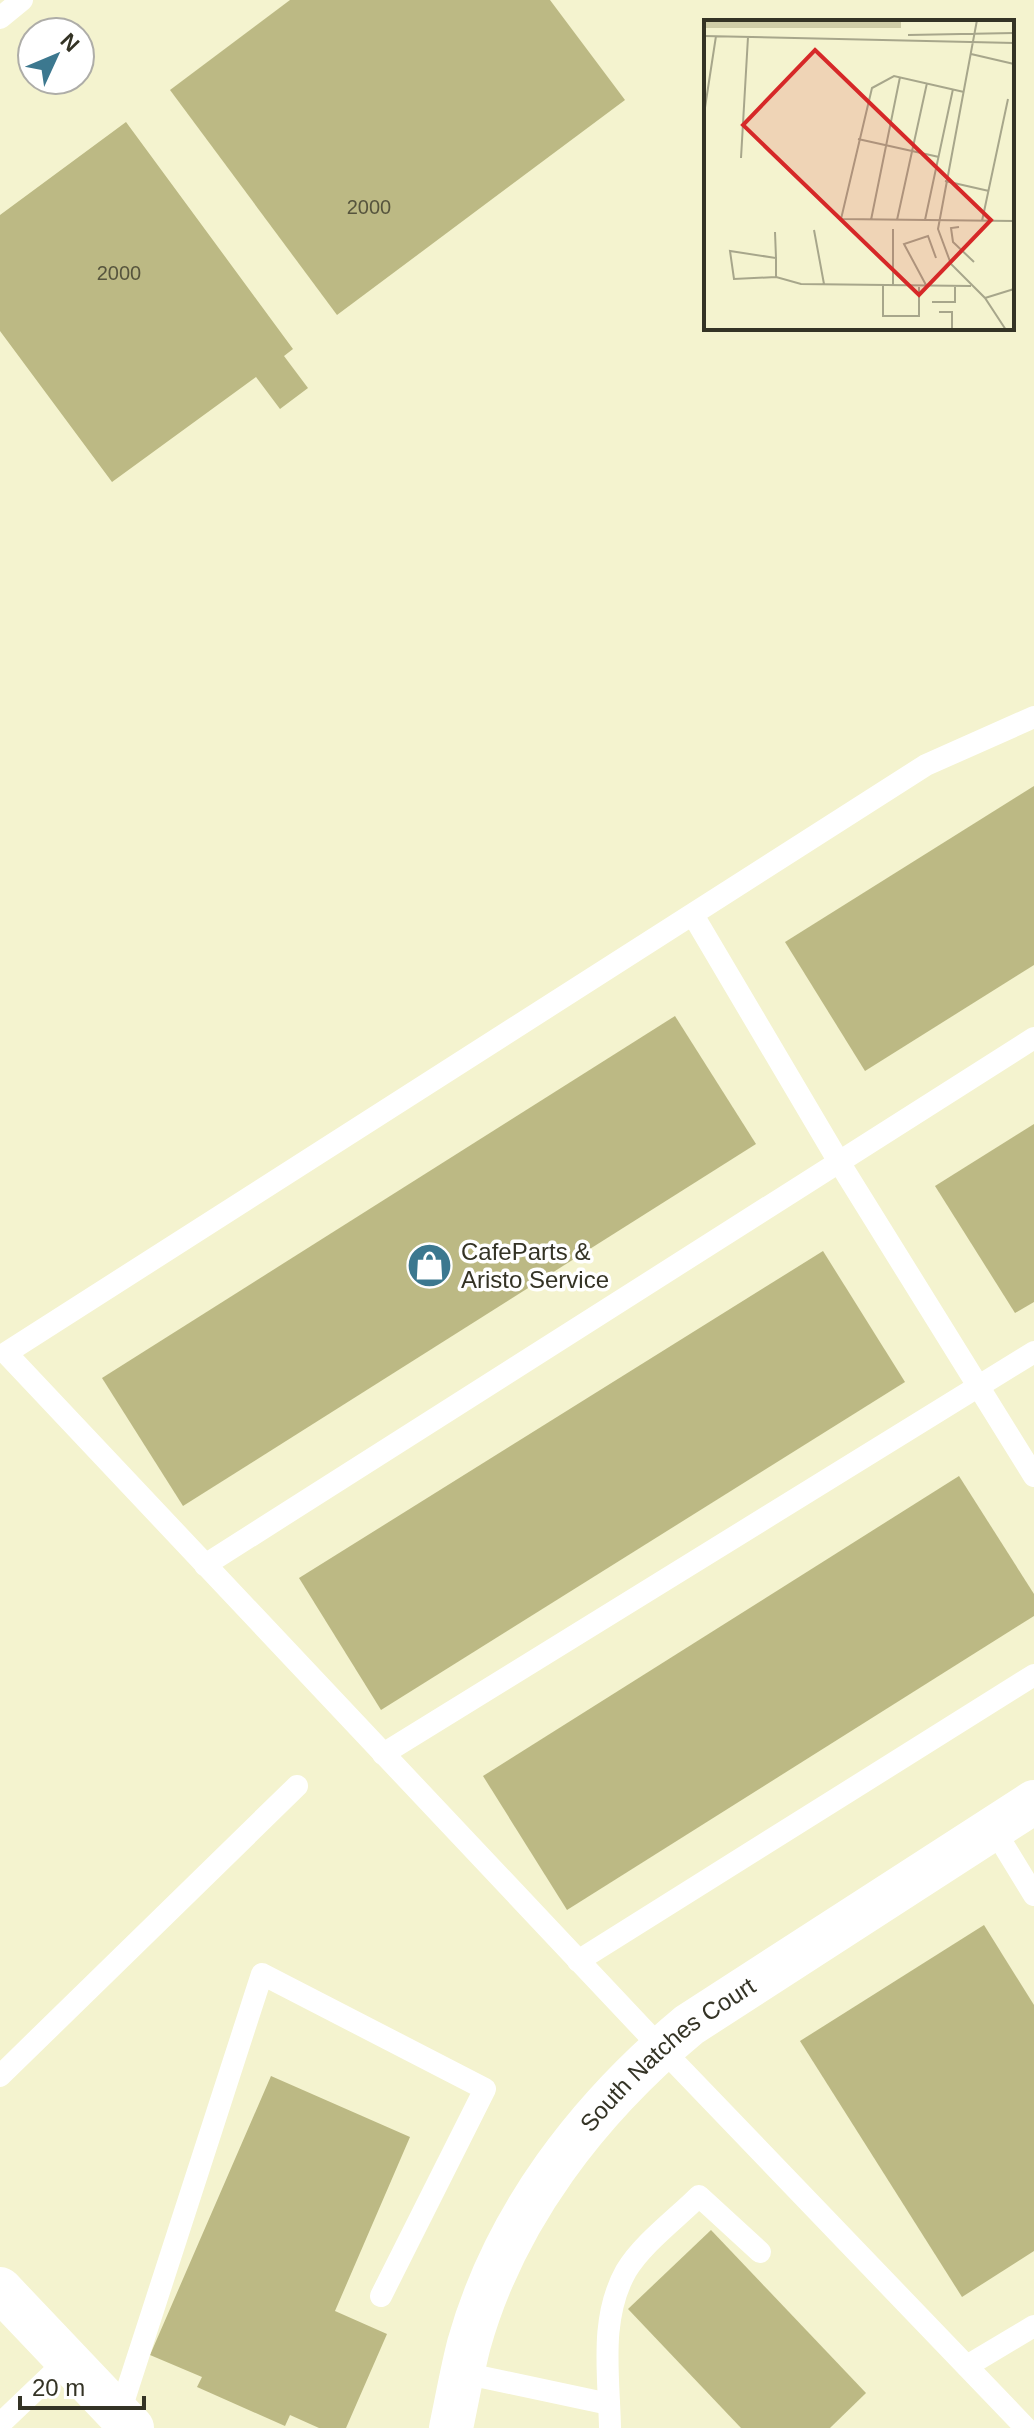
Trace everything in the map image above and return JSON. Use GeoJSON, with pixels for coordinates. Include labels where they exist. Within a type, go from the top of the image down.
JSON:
{"type":"FeatureCollection","features":[{"type":"Feature","properties":{"kind":"street","name":"South Natches Court"},"geometry":{"type":"LineString","coordinates":[[451,2428],[470,2342],[500,2263],[564,2154],[599,2109],[661,2048],[751,1983],[1034,1802]]}},
{"type":"Feature","properties":{"kind":"street"},"geometry":{"type":"LineString","coordinates":[[0,2289],[126,2421]]}},
{"type":"Feature","properties":{"kind":"lane"},"geometry":{"type":"LineString","coordinates":[[0,18],[22,0]]}},
{"type":"Feature","properties":{"kind":"lane"},"geometry":{"type":"LineString","coordinates":[[1026,2428],[578,1961],[6,1353],[926,765],[1034,717]]}},
{"type":"Feature","properties":{"kind":"lane"},"geometry":{"type":"LineString","coordinates":[[693,915],[839,1162],[1034,1476]]}},
{"type":"Feature","properties":{"kind":"lane"},"geometry":{"type":"LineString","coordinates":[[205,1565],[1034,1038]]}},
{"type":"Feature","properties":{"kind":"lane"},"geometry":{"type":"LineString","coordinates":[[383,1754],[1034,1352]]}},
{"type":"Feature","properties":{"kind":"lane"},"geometry":{"type":"LineString","coordinates":[[578,1961],[1034,1675]]}},
{"type":"Feature","properties":{"kind":"lane"},"geometry":{"type":"LineString","coordinates":[[0,2076],[297,1786]]}},
{"type":"Feature","properties":{"kind":"lane"},"geometry":{"type":"LineString","coordinates":[[993,1828],[1034,1895]]}},
{"type":"Feature","properties":{"kind":"lane"},"geometry":{"type":"LineString","coordinates":[[126,2421],[262,1974],[485,2089],[381,2296]]}},
{"type":"Feature","properties":{"kind":"lane"},"geometry":{"type":"LineString","coordinates":[[610,2428],[607,2337],[612,2303],[627,2269],[699,2196],[760,2252]]}},
{"type":"Feature","properties":{"kind":"lane"},"geometry":{"type":"LineString","coordinates":[[967,2366],[1034,2326]]}},
{"type":"Feature","properties":{"kind":"lane"},"geometry":{"type":"LineString","coordinates":[[0,2424],[67,2360]]}},
{"type":"Feature","properties":{"kind":"lane"},"geometry":{"type":"LineString","coordinates":[[463,2373],[609,2404]]}},
{"type":"Feature","properties":{"kind":"building"},"geometry":{"type":"Polygon","coordinates":[[[290,0],[550,0],[625,100],[337,315],[170,90],[290,0]]]}},
{"type":"Feature","properties":{"kind":"building"},"geometry":{"type":"Polygon","coordinates":[[[126,122],[293,349],[284,356],[308,388],[280,409],[256,377],[112,482],[0,331],[0,215],[126,122]]]}},
{"type":"Feature","properties":{"kind":"building"},"geometry":{"type":"Polygon","coordinates":[[[1034,786],[1034,965],[865,1071],[785,942],[1034,786]]]}},
{"type":"Feature","properties":{"kind":"building"},"geometry":{"type":"Polygon","coordinates":[[[675,1016],[756,1144],[183,1506],[102,1378],[675,1016]]]}},
{"type":"Feature","properties":{"kind":"building"},"geometry":{"type":"Polygon","coordinates":[[[1034,1124],[1034,1302],[1015,1313],[935,1186],[1034,1124]]]}},
{"type":"Feature","properties":{"kind":"building"},"geometry":{"type":"Polygon","coordinates":[[[823,1251],[905,1382],[381,1710],[299,1578],[823,1251]]]}},
{"type":"Feature","properties":{"kind":"building"},"geometry":{"type":"Polygon","coordinates":[[[959,1476],[1034,1594],[1034,1616],[567,1910],[483,1776],[959,1476]]]}},
{"type":"Feature","properties":{"kind":"building"},"geometry":{"type":"Polygon","coordinates":[[[984,1925],[1034,2005],[1034,2251],[962,2297],[800,2041],[984,1925]]]}},
{"type":"Feature","properties":{"kind":"building"},"geometry":{"type":"Polygon","coordinates":[[[271,2076],[410,2137],[335,2311],[387,2334],[346,2428],[319,2428],[290,2415],[285,2426],[197,2387],[202,2377],[150,2355],[271,2076]]]}},
{"type":"Feature","properties":{"kind":"building"},"geometry":{"type":"Polygon","coordinates":[[[711,2230],[866,2393],[830,2428],[741,2428],[628,2309],[711,2230]]]}},
{"type":"Feature","properties":{"kind":"place","name":"CafeParts & Aristo Service"},"geometry":{"type":"Point","coordinates":[430,1266]}}]}
